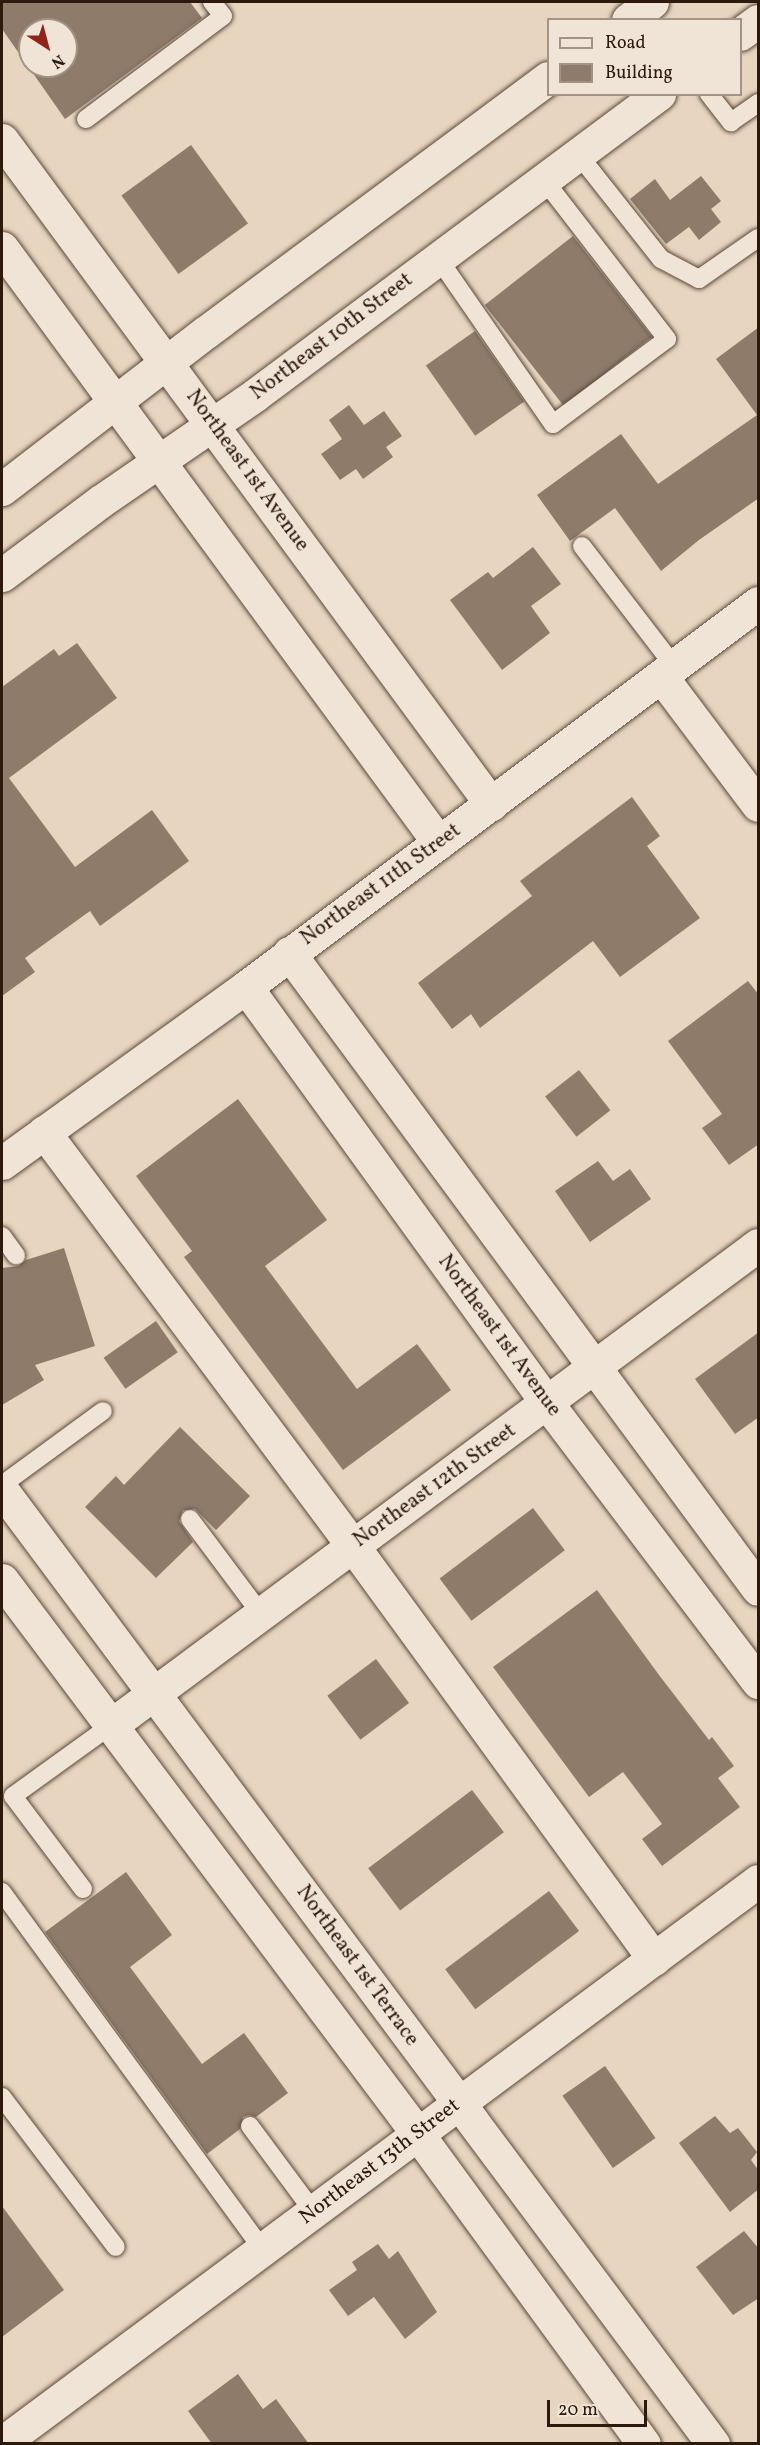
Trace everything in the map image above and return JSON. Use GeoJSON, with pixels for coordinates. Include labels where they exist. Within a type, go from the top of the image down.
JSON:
{"type":"FeatureCollection","features":[{"type":"Feature","properties":{"kind":"street"},"geometry":{"type":"LineString","coordinates":[[631,18],[652,2]]}},
{"type":"Feature","properties":{"kind":"street"},"geometry":{"type":"LineString","coordinates":[[742,33],[759,21]]}},
{"type":"Feature","properties":{"kind":"street"},"geometry":{"type":"LineString","coordinates":[[2,489],[547,79]]}},
{"type":"Feature","properties":{"kind":"street","name":"Northeast 10th Street"},"geometry":{"type":"LineString","coordinates":[[2,575],[160,460],[213,425],[656,96]]}},
{"type":"Feature","properties":{"kind":"street","name":"Northeast 1st Avenue"},"geometry":{"type":"LineString","coordinates":[[2,140],[491,804]]}},
{"type":"Feature","properties":{"kind":"street"},"geometry":{"type":"LineString","coordinates":[[2,248],[160,460],[439,843]]}},
{"type":"Feature","properties":{"kind":"street","name":"Northeast 11th Street"},"geometry":{"type":"LineString","coordinates":[[2,1163],[246,987],[759,603]]}},
{"type":"Feature","properties":{"kind":"street"},"geometry":{"type":"LineString","coordinates":[[667,671],[759,805]]}},
{"type":"Feature","properties":{"kind":"street"},"geometry":{"type":"LineString","coordinates":[[290,953],[759,1589]]}},
{"type":"Feature","properties":{"kind":"street","name":"Northeast 1st Avenue"},"geometry":{"type":"LineString","coordinates":[[246,987],[548,1403],[759,1682]]}},
{"type":"Feature","properties":{"kind":"street"},"geometry":{"type":"LineString","coordinates":[[44,1132],[353,1546],[654,1959]]}},
{"type":"Feature","properties":{"kind":"street","name":"Northeast 12th Street"},"geometry":{"type":"LineString","coordinates":[[110,1726],[759,1245]]}},
{"type":"Feature","properties":{"kind":"street","name":"Northeast 1st Terrace"},"geometry":{"type":"LineString","coordinates":[[2,1487],[713,2444]]}},
{"type":"Feature","properties":{"kind":"street"},"geometry":{"type":"LineString","coordinates":[[2,1580],[417,2133],[644,2444]]}},
{"type":"Feature","properties":{"kind":"street","name":"Northeast 13th Street"},"geometry":{"type":"LineString","coordinates":[[2,2443],[759,1881]]}},
{"type":"Feature","properties":{"kind":"lane"},"geometry":{"type":"LineString","coordinates":[[86,119],[222,16],[212,2]]}},
{"type":"Feature","properties":{"kind":"lane"},"geometry":{"type":"LineString","coordinates":[[711,96],[731,122],[759,103]]}},
{"type":"Feature","properties":{"kind":"lane"},"geometry":{"type":"LineString","coordinates":[[579,154],[661,259],[699,279],[759,238]]}},
{"type":"Feature","properties":{"kind":"lane"},"geometry":{"type":"LineString","coordinates":[[438,258],[553,424],[667,339],[544,180]]}},
{"type":"Feature","properties":{"kind":"lane"},"geometry":{"type":"LineString","coordinates":[[582,546],[667,671]]}},
{"type":"Feature","properties":{"kind":"lane"},"geometry":{"type":"LineString","coordinates":[[2,1236],[16,1255]]}},
{"type":"Feature","properties":{"kind":"lane"},"geometry":{"type":"LineString","coordinates":[[2,1487],[103,1411]]}},
{"type":"Feature","properties":{"kind":"lane"},"geometry":{"type":"LineString","coordinates":[[190,1519],[261,1614]]}},
{"type":"Feature","properties":{"kind":"lane"},"geometry":{"type":"LineString","coordinates":[[83,1889],[7,1800],[110,1726]]}},
{"type":"Feature","properties":{"kind":"lane"},"geometry":{"type":"LineString","coordinates":[[2,1892],[263,2250]]}},
{"type":"Feature","properties":{"kind":"lane"},"geometry":{"type":"LineString","coordinates":[[2,2097],[116,2247]]}},
{"type":"Feature","properties":{"kind":"lane"},"geometry":{"type":"LineString","coordinates":[[250,2126],[314,2211]]}},
{"type":"Feature","properties":{"kind":"building"},"geometry":{"type":"Polygon","coordinates":[[[2,2],[190,2],[202,18],[65,119],[36,78],[78,78],[78,18],[18,18],[18,52],[2,29],[2,2]]]}},
{"type":"Feature","properties":{"kind":"building"},"geometry":{"type":"Polygon","coordinates":[[[191,145],[248,223],[178,274],[121,196],[191,145]]]}},
{"type":"Feature","properties":{"kind":"building"},"geometry":{"type":"Polygon","coordinates":[[[701,176],[721,201],[711,209],[721,222],[699,240],[689,227],[666,244],[630,199],[655,179],[670,200],[701,176]]]}},
{"type":"Feature","properties":{"kind":"building"},"geometry":{"type":"Polygon","coordinates":[[[573,236],[652,337],[564,406],[485,305],[573,236]]]}},
{"type":"Feature","properties":{"kind":"building"},"geometry":{"type":"Polygon","coordinates":[[[759,327],[759,498],[699,540],[661,571],[615,508],[570,541],[537,495],[621,434],[658,484],[757,415],[716,359],[759,327]]]}},
{"type":"Feature","properties":{"kind":"building"},"geometry":{"type":"Polygon","coordinates":[[[475,331],[524,401],[475,436],[426,365],[475,331]]]}},
{"type":"Feature","properties":{"kind":"building"},"geometry":{"type":"Polygon","coordinates":[[[349,405],[364,425],[384,411],[402,436],[386,447],[393,457],[363,479],[356,469],[340,480],[321,454],[342,439],[329,420],[349,405]]]}},
{"type":"Feature","properties":{"kind":"building"},"geometry":{"type":"Polygon","coordinates":[[[533,547],[561,584],[531,606],[550,633],[502,670],[450,600],[488,572],[493,578],[533,547]]]}},
{"type":"Feature","properties":{"kind":"building"},"geometry":{"type":"Polygon","coordinates":[[[77,643],[117,698],[9,778],[75,867],[152,810],[189,861],[100,926],[90,911],[25,958],[35,972],[2,996],[2,687],[54,649],[59,656],[77,643]]]}},
{"type":"Feature","properties":{"kind":"building"},"geometry":{"type":"Polygon","coordinates":[[[632,797],[660,836],[647,846],[700,918],[620,977],[593,941],[480,1028],[471,1014],[452,1029],[418,983],[532,896],[520,881],[632,797]]]}},
{"type":"Feature","properties":{"kind":"building"},"geometry":{"type":"Polygon","coordinates":[[[748,981],[759,995],[759,1144],[729,1165],[702,1128],[722,1114],[668,1041],[748,981]]]}},
{"type":"Feature","properties":{"kind":"building"},"geometry":{"type":"Polygon","coordinates":[[[579,1070],[610,1110],[577,1137],[545,1096],[579,1070]]]}},
{"type":"Feature","properties":{"kind":"building"},"geometry":{"type":"Polygon","coordinates":[[[238,1099],[327,1220],[265,1266],[357,1389],[417,1344],[451,1390],[343,1470],[184,1257],[192,1251],[136,1176],[238,1099]]]}},
{"type":"Feature","properties":{"kind":"building"},"geometry":{"type":"Polygon","coordinates":[[[598,1161],[613,1181],[630,1169],[651,1199],[590,1242],[555,1191],[598,1161]]]}},
{"type":"Feature","properties":{"kind":"building"},"geometry":{"type":"Polygon","coordinates":[[[64,1248],[95,1346],[35,1365],[44,1380],[2,1405],[2,1268],[18,1266],[26,1260],[64,1248]]]}},
{"type":"Feature","properties":{"kind":"building"},"geometry":{"type":"Polygon","coordinates":[[[156,1321],[178,1352],[125,1389],[104,1358],[156,1321]]]}},
{"type":"Feature","properties":{"kind":"building"},"geometry":{"type":"Polygon","coordinates":[[[759,1332],[759,1417],[735,1434],[695,1379],[759,1332]]]}},
{"type":"Feature","properties":{"kind":"building"},"geometry":{"type":"Polygon","coordinates":[[[180,1427],[250,1496],[216,1530],[195,1509],[183,1510],[179,1521],[193,1542],[156,1578],[85,1507],[116,1476],[124,1485],[180,1427]]]}},
{"type":"Feature","properties":{"kind":"building"},"geometry":{"type":"Polygon","coordinates":[[[533,1508],[565,1550],[471,1621],[440,1578],[533,1508]]]}},
{"type":"Feature","properties":{"kind":"building"},"geometry":{"type":"Polygon","coordinates":[[[597,1590],[709,1740],[712,1737],[734,1766],[718,1778],[740,1807],[662,1866],[642,1839],[662,1824],[623,1772],[589,1797],[493,1667],[597,1590]]]}},
{"type":"Feature","properties":{"kind":"building"},"geometry":{"type":"Polygon","coordinates":[[[376,1659],[409,1703],[360,1740],[327,1696],[376,1659]]]}},
{"type":"Feature","properties":{"kind":"building"},"geometry":{"type":"Polygon","coordinates":[[[472,1790],[504,1832],[400,1911],[368,1868],[472,1790]]]}},
{"type":"Feature","properties":{"kind":"building"},"geometry":{"type":"Polygon","coordinates":[[[126,1872],[172,1935],[130,1967],[202,2064],[244,2033],[288,2093],[256,2117],[249,2115],[243,2117],[240,2129],[207,2154],[45,1932],[126,1872]]]}},
{"type":"Feature","properties":{"kind":"building"},"geometry":{"type":"Polygon","coordinates":[[[549,1891],[579,1931],[475,2009],[445,1969],[549,1891]]]}},
{"type":"Feature","properties":{"kind":"building"},"geometry":{"type":"Polygon","coordinates":[[[605,2066],[655,2138],[613,2168],[562,2096],[605,2066]]]}},
{"type":"Feature","properties":{"kind":"building"},"geometry":{"type":"Polygon","coordinates":[[[715,2116],[730,2133],[738,2128],[757,2152],[751,2160],[759,2171],[759,2189],[730,2212],[679,2143],[715,2116]]]}},
{"type":"Feature","properties":{"kind":"building"},"geometry":{"type":"Polygon","coordinates":[[[2,2206],[64,2290],[2,2337],[2,2206]]]}},
{"type":"Feature","properties":{"kind":"building"},"geometry":{"type":"Polygon","coordinates":[[[744,2231],[759,2249],[759,2298],[733,2315],[696,2267],[744,2231]]]}},
{"type":"Feature","properties":{"kind":"building"},"geometry":{"type":"Polygon","coordinates":[[[378,2244],[389,2259],[398,2251],[437,2312],[405,2339],[374,2297],[348,2316],[329,2290],[357,2270],[352,2262],[378,2244]]]}},
{"type":"Feature","properties":{"kind":"building"},"geometry":{"type":"Polygon","coordinates":[[[238,2374],[263,2409],[276,2399],[309,2444],[212,2444],[188,2411],[238,2374]]]}}]}
